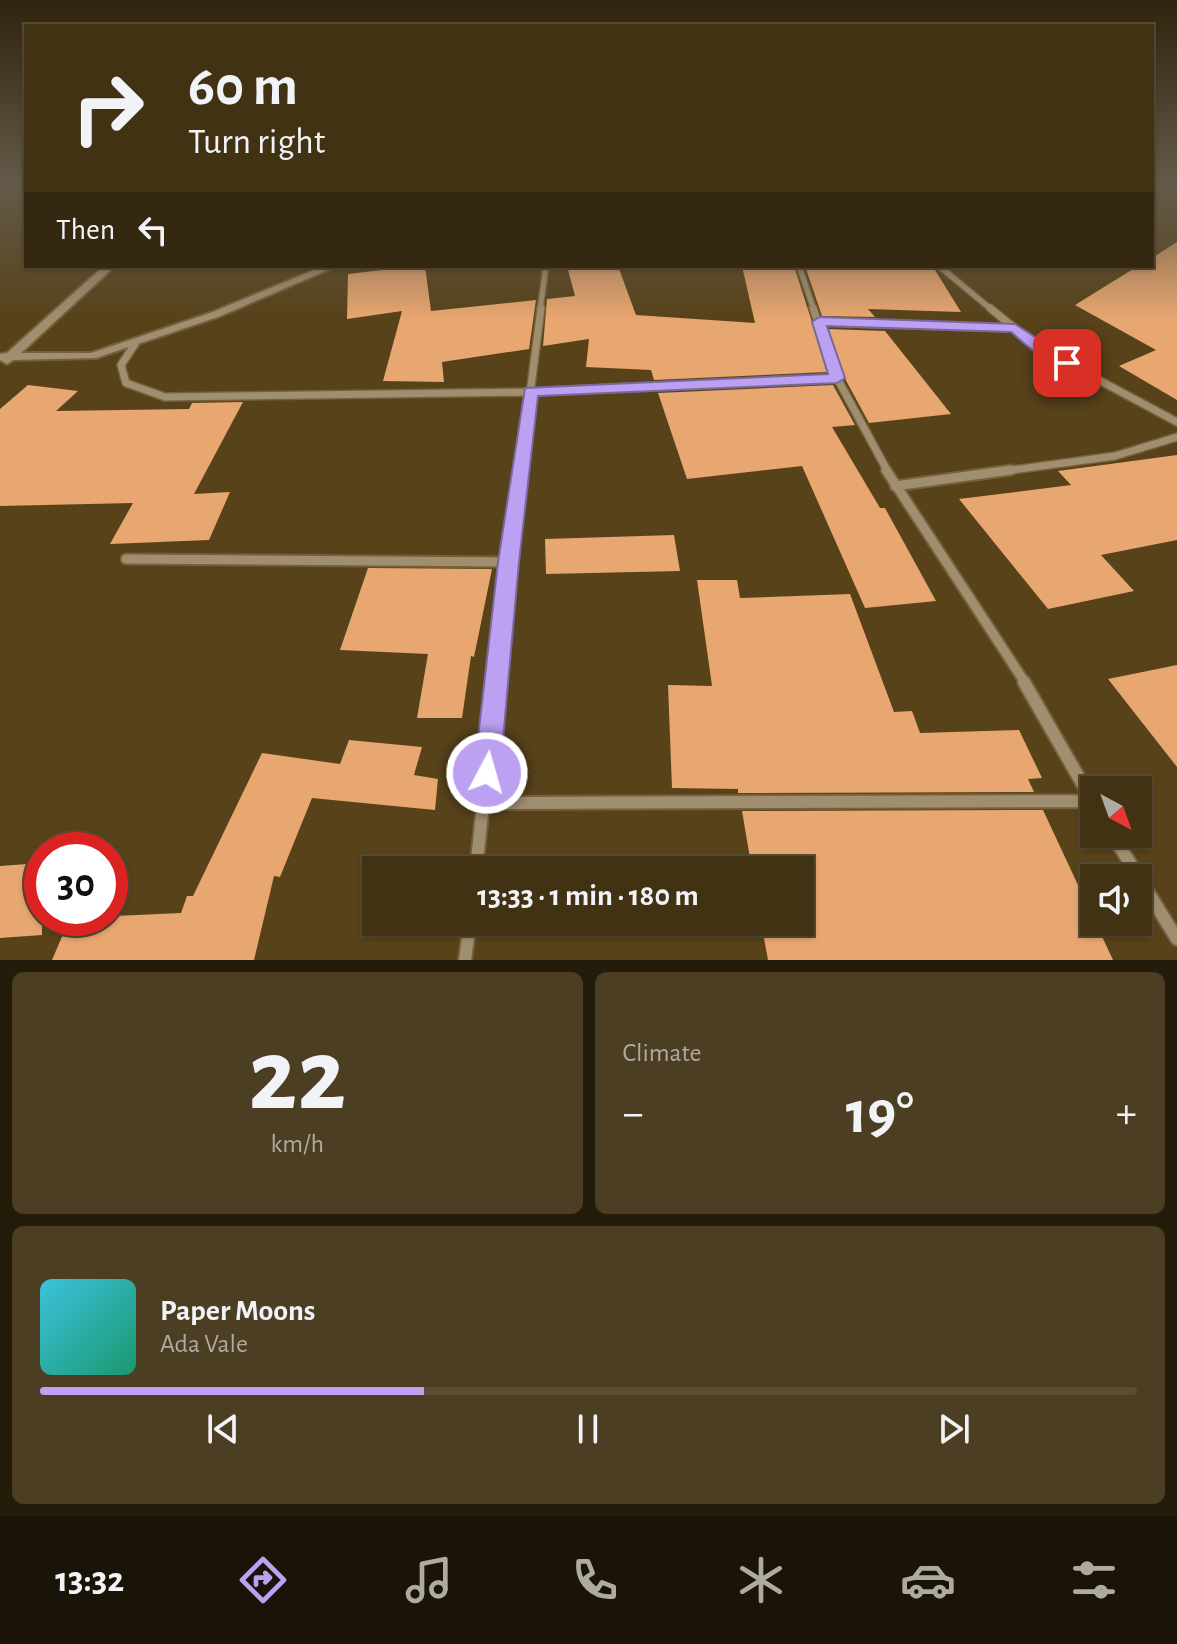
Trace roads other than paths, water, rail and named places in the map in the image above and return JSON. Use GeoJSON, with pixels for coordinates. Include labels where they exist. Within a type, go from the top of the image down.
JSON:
{"type":"FeatureCollection","features":[{"type":"Feature","properties":{"kind":"street"},"geometry":{"type":"LineString","coordinates":[[3,360],[108,268]]}},
{"type":"Feature","properties":{"kind":"street"},"geometry":{"type":"LineString","coordinates":[[3,360],[92,356],[135,344],[327,268]]}},
{"type":"Feature","properties":{"kind":"street"},"geometry":{"type":"LineString","coordinates":[[478,856],[508,562],[546,268]]}},
{"type":"Feature","properties":{"kind":"street"},"geometry":{"type":"LineString","coordinates":[[800,268],[837,378],[895,486],[1010,657],[1080,780]]}},
{"type":"Feature","properties":{"kind":"street"},"geometry":{"type":"LineString","coordinates":[[941,268],[1039,348],[1177,422]]}},
{"type":"Feature","properties":{"kind":"street"},"geometry":{"type":"LineString","coordinates":[[819,322],[1015,328]]}},
{"type":"Feature","properties":{"kind":"street"},"geometry":{"type":"LineString","coordinates":[[135,344],[121,365],[126,383],[165,397],[531,392],[837,378]]}},
{"type":"Feature","properties":{"kind":"street"},"geometry":{"type":"LineString","coordinates":[[895,486],[1115,456],[1177,437]]}},
{"type":"Feature","properties":{"kind":"street"},"geometry":{"type":"LineString","coordinates":[[126,559],[508,562]]}},
{"type":"Feature","properties":{"kind":"street"},"geometry":{"type":"LineString","coordinates":[[484,803],[1080,803]]}},
{"type":"Feature","properties":{"kind":"street"},"geometry":{"type":"LineString","coordinates":[[1121,848],[1177,939]]}},
{"type":"Feature","properties":{"kind":"street"},"geometry":{"type":"LineString","coordinates":[[465,960],[468,936]]}}]}
